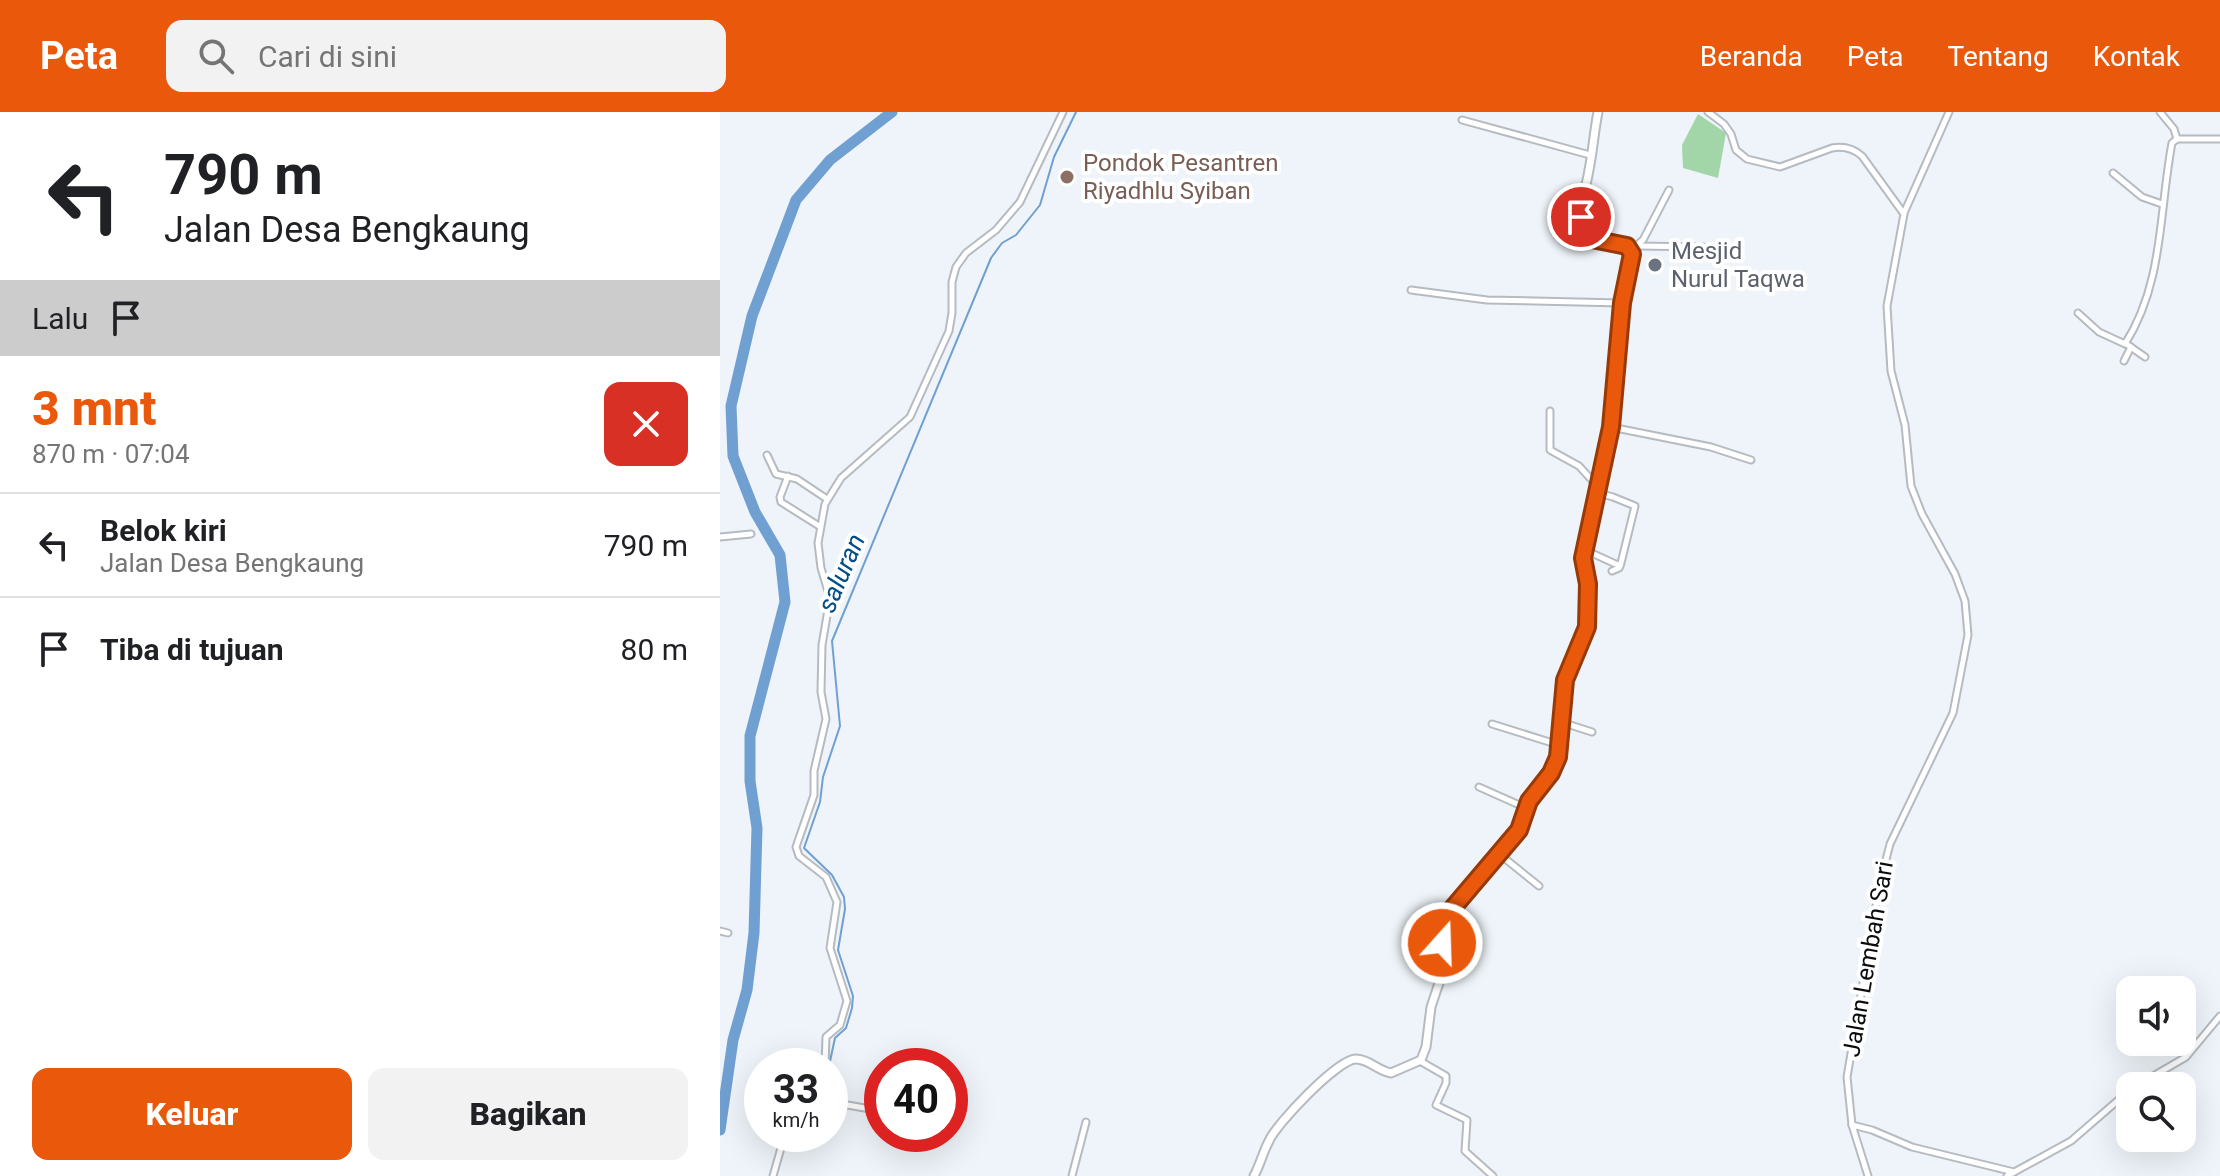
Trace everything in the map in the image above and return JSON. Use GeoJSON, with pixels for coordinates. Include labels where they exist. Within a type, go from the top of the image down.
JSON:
{"type":"FeatureCollection","features":[{"type":"Feature","properties":{"kind":"street"},"geometry":{"type":"LineString","coordinates":[[826,1048],[826,1037],[840,1025],[847,1001],[831,955],[837,902],[826,877],[799,856],[796,847],[814,795],[814,771],[826,719],[821,692],[822,645],[830,598],[819,560],[819,526],[827,499],[841,478],[910,417],[949,331],[956,267],[966,253],[996,230],[1020,202],[1063,112]]}},
{"type":"Feature","properties":{"kind":"street"},"geometry":{"type":"LineString","coordinates":[[1598,112],[1581,209],[1584,235],[1589,239],[1635,248],[1703,247]]}},
{"type":"Feature","properties":{"kind":"street"},"geometry":{"type":"LineString","coordinates":[[1708,112],[1724,124],[1741,157],[1776,167],[1832,148],[1855,151],[1862,156],[1904,214]]}},
{"type":"Feature","properties":{"kind":"street","name":"Jalan Lembah Sari"},"geometry":{"type":"LineString","coordinates":[[1868,1176],[1852,1125],[1848,1069],[1884,863],[1890,844],[1950,722],[1968,635],[1965,601],[1960,586],[1944,550],[1922,514],[1911,486],[1905,425],[1891,371],[1887,306],[1904,214],[1949,112]]}},
{"type":"Feature","properties":{"kind":"street"},"geometry":{"type":"LineString","coordinates":[[2160,112],[2177,139]]}},
{"type":"Feature","properties":{"kind":"street"},"geometry":{"type":"LineString","coordinates":[[1462,120],[1590,155]]}},
{"type":"Feature","properties":{"kind":"street"},"geometry":{"type":"LineString","coordinates":[[2124,361],[2149,292],[2163,229],[2162,204],[2172,143],[2177,139],[2220,139]]}},
{"type":"Feature","properties":{"kind":"street"},"geometry":{"type":"LineString","coordinates":[[2113,173],[2142,197],[2162,204]]}},
{"type":"Feature","properties":{"kind":"street"},"geometry":{"type":"LineString","coordinates":[[1254,1176],[1283,1118],[1318,1085],[1350,1061],[1362,1060],[1388,1073],[1401,1071],[1420,1061],[1426,1047],[1431,1007],[1439,983],[1442,937],[1447,920],[1456,904],[1519,830],[1531,798],[1554,767],[1565,680],[1587,627],[1589,601],[1587,576],[1582,563],[1611,427],[1622,303],[1635,248],[1647,235],[1669,190]]}},
{"type":"Feature","properties":{"kind":"street"},"geometry":{"type":"LineString","coordinates":[[1411,290],[1487,300],[1622,303]]}},
{"type":"Feature","properties":{"kind":"street"},"geometry":{"type":"LineString","coordinates":[[2078,313],[2099,332],[2128,345],[2145,357]]}},
{"type":"Feature","properties":{"kind":"street"},"geometry":{"type":"LineString","coordinates":[[1550,411],[1550,450],[1579,466],[1599,491],[1635,506],[1620,566],[1612,571]]}},
{"type":"Feature","properties":{"kind":"street"},"geometry":{"type":"LineString","coordinates":[[1611,427],[1711,447],[1751,460]]}},
{"type":"Feature","properties":{"kind":"street"},"geometry":{"type":"LineString","coordinates":[[767,455],[775,473],[797,479],[827,499]]}},
{"type":"Feature","properties":{"kind":"street"},"geometry":{"type":"LineString","coordinates":[[788,476],[781,502],[819,526]]}},
{"type":"Feature","properties":{"kind":"street"},"geometry":{"type":"LineString","coordinates":[[720,537],[751,534]]}},
{"type":"Feature","properties":{"kind":"street"},"geometry":{"type":"LineString","coordinates":[[1584,550],[1620,566]]}},
{"type":"Feature","properties":{"kind":"street"},"geometry":{"type":"LineString","coordinates":[[1561,722],[1592,732]]}},
{"type":"Feature","properties":{"kind":"street"},"geometry":{"type":"LineString","coordinates":[[1492,724],[1559,745]]}},
{"type":"Feature","properties":{"kind":"street"},"geometry":{"type":"LineString","coordinates":[[1479,787],[1527,808]]}},
{"type":"Feature","properties":{"kind":"street"},"geometry":{"type":"LineString","coordinates":[[1498,853],[1539,886]]}},
{"type":"Feature","properties":{"kind":"street"},"geometry":{"type":"LineString","coordinates":[[720,931],[728,933]]}},
{"type":"Feature","properties":{"kind":"street"},"geometry":{"type":"LineString","coordinates":[[2160,1072],[2186,1057],[2220,1016]]}},
{"type":"Feature","properties":{"kind":"street"},"geometry":{"type":"LineString","coordinates":[[1420,1061],[1446,1076],[1436,1105],[1467,1119],[1466,1153],[1493,1176]]}},
{"type":"Feature","properties":{"kind":"street"},"geometry":{"type":"LineString","coordinates":[[1852,1125],[1912,1147],[2010,1174],[2071,1141],[2116,1102]]}},
{"type":"Feature","properties":{"kind":"street"},"geometry":{"type":"LineString","coordinates":[[1072,1176],[1086,1122]]}},
{"type":"Feature","properties":{"kind":"street"},"geometry":{"type":"LineString","coordinates":[[773,1176],[780,1152]]}},
{"type":"Feature","properties":{"kind":"green space"},"geometry":{"type":"Polygon","coordinates":[[[1698,114],[1726,133],[1718,178],[1683,168],[1682,145],[1698,114]]]}},
{"type":"Feature","properties":{"kind":"waterway"},"geometry":{"type":"LineString","coordinates":[[720,1130],[733,1040],[747,990],[754,933],[757,828],[750,781],[750,736],[785,602],[780,555],[755,512],[733,456],[731,406],[752,316],[796,200],[830,160],[892,112]]}},
{"type":"Feature","properties":{"kind":"waterway","name":"saluran"},"geometry":{"type":"LineString","coordinates":[[833,1048],[835,1038],[846,1028],[853,996],[838,950],[844,897],[832,875],[804,848],[840,726],[832,641],[991,258],[1002,243],[1016,235],[1040,205],[1054,157],[1076,112]]}},
{"type":"Feature","properties":{"kind":"place","name":"Pondok Pesantren Riyadhlu Syiban"},"geometry":{"type":"Point","coordinates":[1067,177]}},
{"type":"Feature","properties":{"kind":"place","name":"Mesjid Nurul Taqwa"},"geometry":{"type":"Point","coordinates":[1655,265]}},
{"type":"Feature","properties":{"kind":"route"},"geometry":{"type":"LineString","coordinates":[[1442,943],[1443,931],[1452,909],[1519,830],[1529,801],[1554,767],[1558,757],[1565,680],[1587,627],[1590,610],[1588,584],[1582,563],[1611,427],[1622,303],[1632,254],[1627,246],[1587,238],[1581,217]]}}]}
